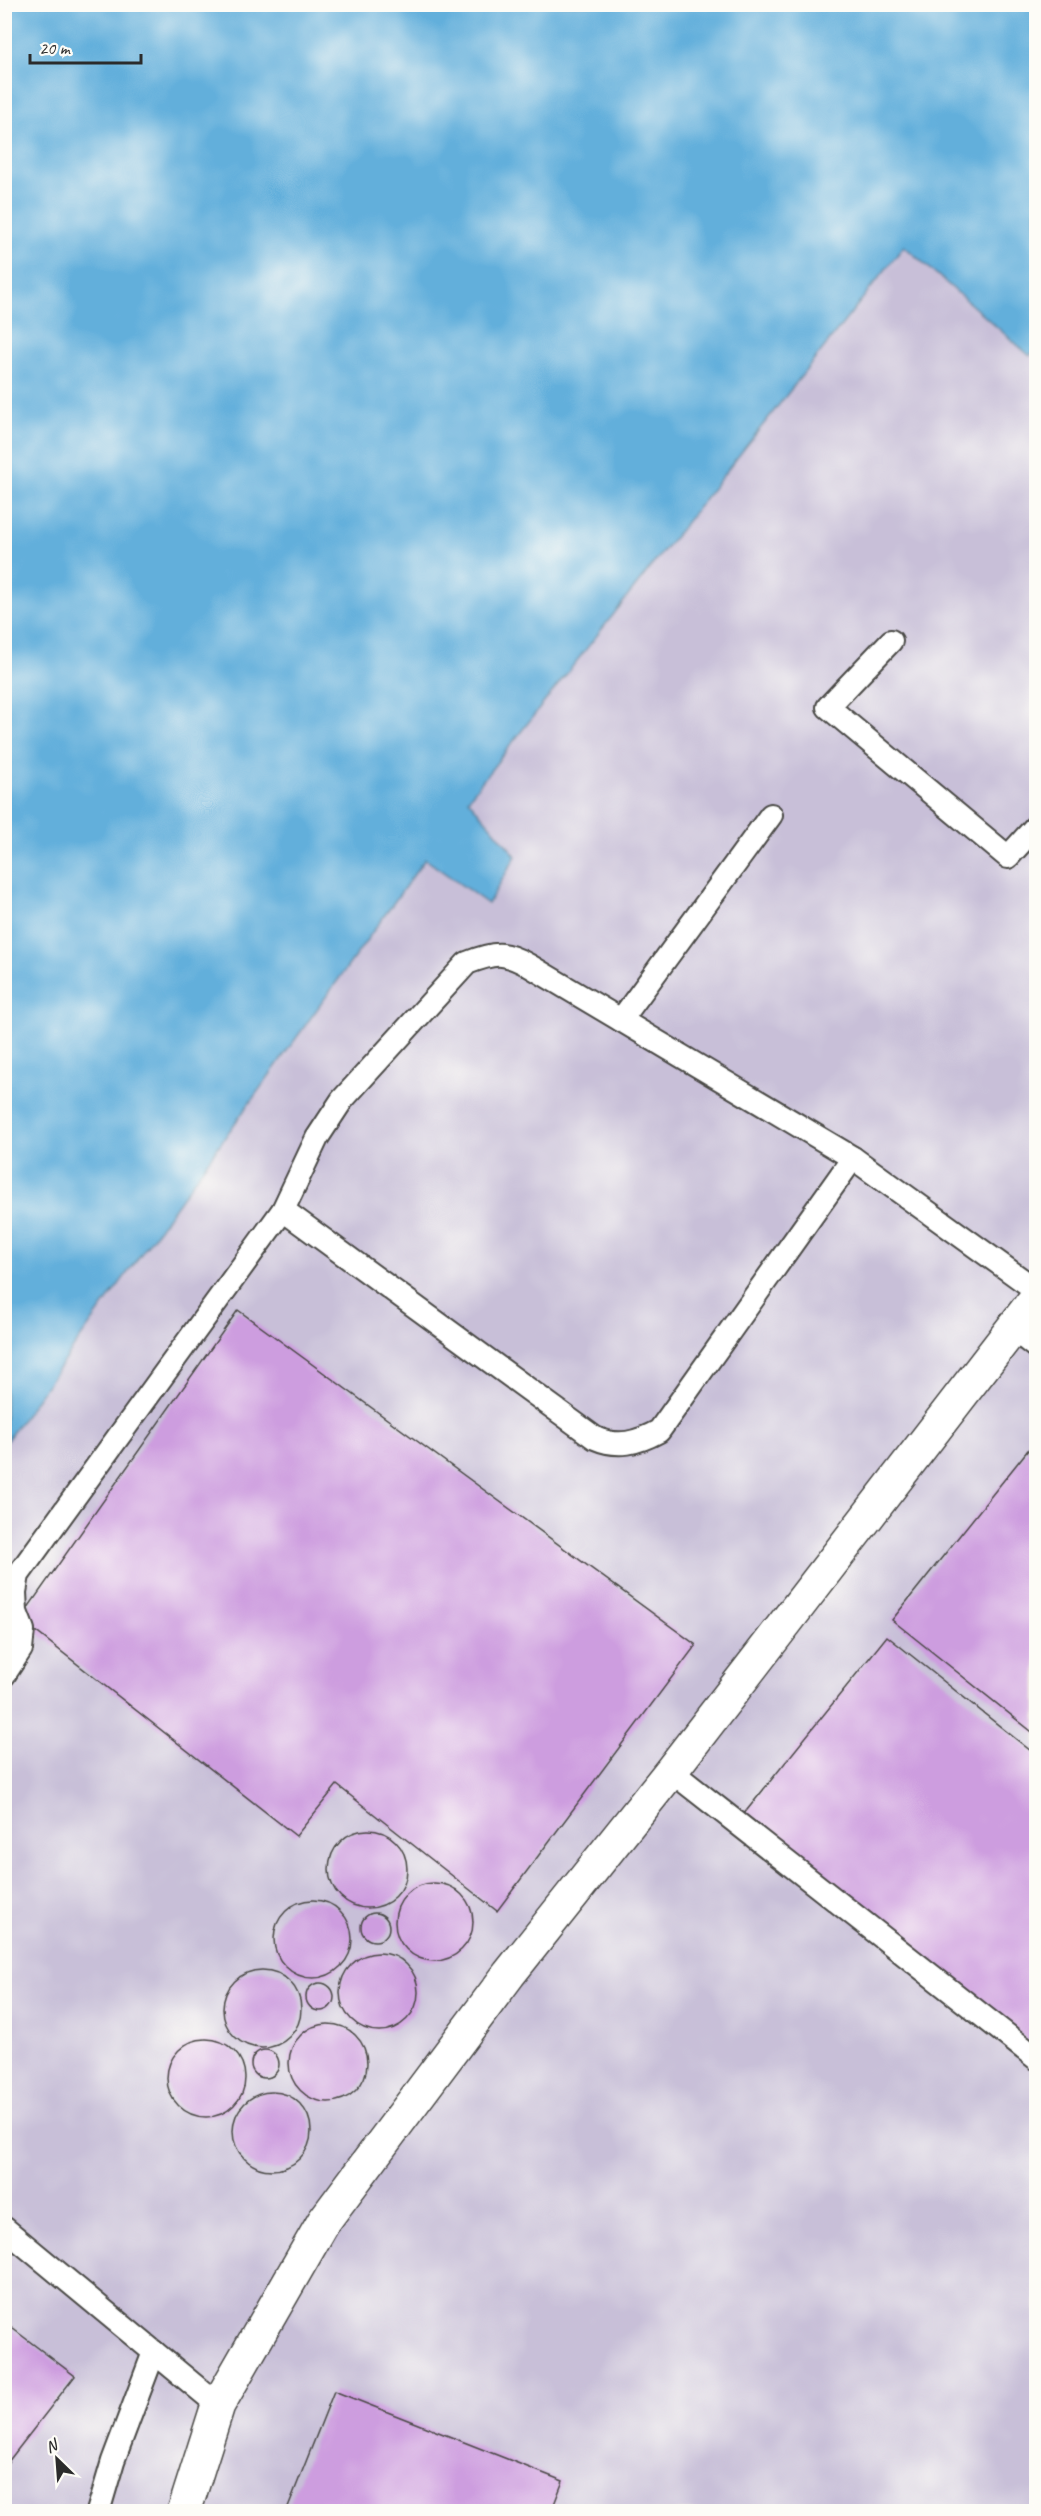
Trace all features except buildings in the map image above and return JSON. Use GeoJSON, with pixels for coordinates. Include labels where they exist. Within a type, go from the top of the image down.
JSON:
{"type":"FeatureCollection","features":[{"type":"Feature","properties":{"kind":"street"},"geometry":{"type":"LineString","coordinates":[[184,2511],[218,2405],[324,2221],[509,1974],[1025,1338],[1036,1298]]}},
{"type":"Feature","properties":{"kind":"lane"},"geometry":{"type":"LineString","coordinates":[[891,641],[828,707],[1008,857],[1036,826]]}},
{"type":"Feature","properties":{"kind":"lane"},"geometry":{"type":"LineString","coordinates":[[621,1020],[771,815]]}},
{"type":"Feature","properties":{"kind":"lane"},"geometry":{"type":"LineString","coordinates":[[4,1675],[21,1649],[23,1630],[16,1612],[15,1592],[18,1575],[283,1210],[317,1138],[342,1100],[467,963],[488,955],[512,955],[853,1158],[1036,1290]]}},
{"type":"Feature","properties":{"kind":"lane"},"geometry":{"type":"LineString","coordinates":[[283,1210],[595,1438],[609,1444],[628,1443],[659,1431],[853,1158]]}},
{"type":"Feature","properties":{"kind":"lane"},"geometry":{"type":"LineString","coordinates":[[672,1771],[1036,2058]]}},
{"type":"Feature","properties":{"kind":"lane"},"geometry":{"type":"LineString","coordinates":[[4,2228],[218,2405]]}},
{"type":"Feature","properties":{"kind":"lane"},"geometry":{"type":"LineString","coordinates":[[98,2511],[113,2461],[154,2352]]}},
{"type":"Feature","properties":{"kind":"shaded area"},"geometry":{"type":"Polygon","coordinates":[[[904,245],[1029,356],[1036,348],[1036,2511],[5,2512],[5,1437],[467,800],[904,245]]]}},
{"type":"Feature","properties":{"kind":"water"},"geometry":{"type":"Polygon","coordinates":[[[5,4],[1036,5],[1036,348],[1030,356],[904,246],[468,799],[516,856],[488,904],[425,859],[5,1443],[5,4]]]}}]}
